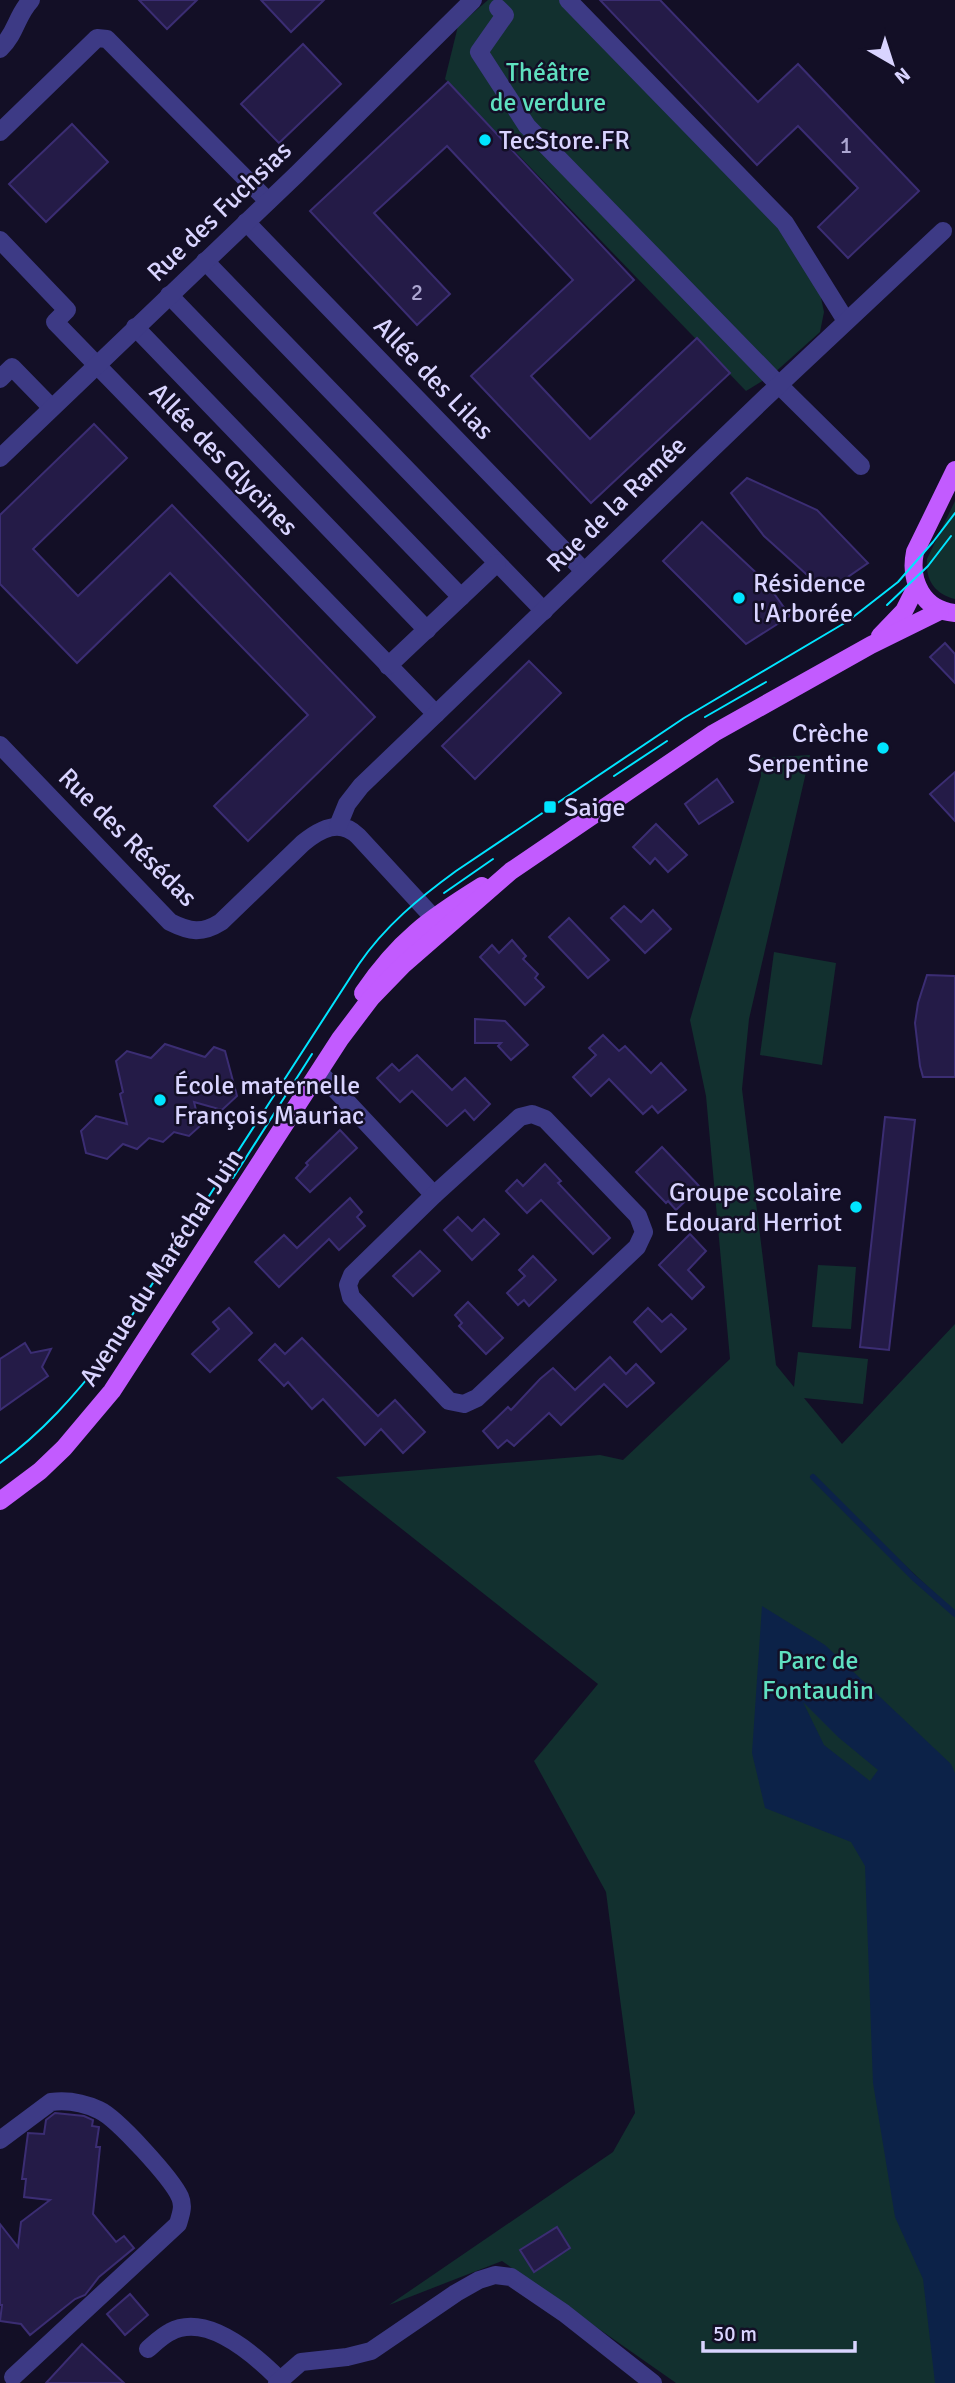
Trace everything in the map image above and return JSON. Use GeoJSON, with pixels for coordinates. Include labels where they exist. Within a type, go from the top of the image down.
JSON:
{"type":"FeatureCollection","features":[{"type":"Feature","properties":{"kind":"main road"},"geometry":{"type":"LineString","coordinates":[[948,612],[926,601],[917,586],[912,566],[915,552],[955,470]]}},
{"type":"Feature","properties":{"kind":"main road","name":"Avenue du Maréchal Juin"},"geometry":{"type":"LineString","coordinates":[[872,645],[904,611],[917,586]]}},
{"type":"Feature","properties":{"kind":"main road","name":"Avenue du Maréchal Juin"},"geometry":{"type":"LineString","coordinates":[[0,1502],[48,1463],[86,1424],[112,1391],[340,1040],[364,992],[397,949],[439,923],[486,883],[512,871],[714,733],[872,645],[948,612]]}},
{"type":"Feature","properties":{"kind":"street"},"geometry":{"type":"LineString","coordinates":[[0,49],[14,33],[21,14],[31,0]]}},
{"type":"Feature","properties":{"kind":"street"},"geometry":{"type":"LineString","coordinates":[[568,0],[785,223],[846,321]]}},
{"type":"Feature","properties":{"kind":"street","name":"Rue des Fuchsias"},"geometry":{"type":"LineString","coordinates":[[0,457],[268,201],[463,3]]}},
{"type":"Feature","properties":{"kind":"street"},"geometry":{"type":"LineString","coordinates":[[498,8],[505,15],[479,51],[527,126],[861,466]]}},
{"type":"Feature","properties":{"kind":"street"},"geometry":{"type":"LineString","coordinates":[[0,132],[97,38],[102,37],[268,201]]}},
{"type":"Feature","properties":{"kind":"street","name":"Allée des Lilas"},"geometry":{"type":"LineString","coordinates":[[246,222],[584,571]]}},
{"type":"Feature","properties":{"kind":"street","name":"Rue de la Ramée"},"geometry":{"type":"LineString","coordinates":[[338,826],[353,794],[943,231]]}},
{"type":"Feature","properties":{"kind":"street","name":"Allée des Glycines"},"geometry":{"type":"LineString","coordinates":[[0,240],[67,310],[55,322],[436,715]]}},
{"type":"Feature","properties":{"kind":"street"},"geometry":{"type":"LineString","coordinates":[[205,261],[544,611]]}},
{"type":"Feature","properties":{"kind":"street"},"geometry":{"type":"LineString","coordinates":[[169,295],[461,597]]}},
{"type":"Feature","properties":{"kind":"street"},"geometry":{"type":"LineString","coordinates":[[135,327],[427,630]]}},
{"type":"Feature","properties":{"kind":"street"},"geometry":{"type":"LineString","coordinates":[[0,379],[12,367],[51,407]]}},
{"type":"Feature","properties":{"kind":"street"},"geometry":{"type":"LineString","coordinates":[[388,666],[498,563]]}},
{"type":"Feature","properties":{"kind":"street","name":"Rue des Résédas"},"geometry":{"type":"LineString","coordinates":[[0,745],[170,922],[187,930],[198,932],[222,922],[303,843],[318,831],[338,826]]}},
{"type":"Feature","properties":{"kind":"street"},"geometry":{"type":"LineString","coordinates":[[338,826],[354,832],[439,923]]}},
{"type":"Feature","properties":{"kind":"street"},"geometry":{"type":"LineString","coordinates":[[319,1072],[434,1195]]}},
{"type":"Feature","properties":{"kind":"street"},"geometry":{"type":"LineString","coordinates":[[532,1114],[545,1119],[601,1177],[638,1216],[644,1231],[637,1247],[477,1398],[464,1404],[449,1401],[351,1297],[349,1290],[352,1275],[434,1195],[520,1117],[532,1114]]}},
{"type":"Feature","properties":{"kind":"street"},"geometry":{"type":"LineString","coordinates":[[0,2140],[51,2102],[78,2103],[97,2109],[123,2128],[172,2184],[183,2209],[178,2224],[11,2378]]}},
{"type":"Feature","properties":{"kind":"street"},"geometry":{"type":"LineString","coordinates":[[148,2349],[171,2331],[189,2327],[210,2330],[258,2358],[278,2381],[300,2362],[347,2357],[371,2351],[456,2293],[479,2280],[495,2275],[511,2277],[564,2313],[653,2383]]}},
{"type":"Feature","properties":{"kind":"green space","name":"Théâtre de verdure"},"geometry":{"type":"Polygon","coordinates":[[[488,0],[559,0],[781,231],[819,288],[824,312],[820,332],[772,375],[746,391],[445,79],[458,26],[488,0]]]}},
{"type":"Feature","properties":{"kind":"green space"},"geometry":{"type":"Polygon","coordinates":[[[955,501],[955,599],[942,594],[933,585],[928,573],[927,559],[955,501]]]}},
{"type":"Feature","properties":{"kind":"green space","name":"Parc de Fontaudin"},"geometry":{"type":"Polygon","coordinates":[[[810,755],[749,1019],[742,1089],[776,1365],[794,1387],[798,1352],[868,1359],[863,1404],[804,1398],[842,1444],[955,1324],[955,1612],[866,1529],[955,1616],[955,2383],[676,2383],[502,2261],[389,2305],[613,2152],[635,2113],[606,1892],[534,1761],[598,1684],[336,1477],[600,1455],[623,1460],[730,1359],[706,1096],[690,1020],[761,776],[760,758],[810,755]]]}},
{"type":"Feature","properties":{"kind":"green space"},"geometry":{"type":"Polygon","coordinates":[[[774,952],[836,963],[822,1065],[760,1055],[774,952]]]}},
{"type":"Feature","properties":{"kind":"green space"},"geometry":{"type":"Polygon","coordinates":[[[818,1265],[856,1267],[851,1329],[812,1327],[818,1265]]]}},
{"type":"Feature","properties":{"kind":"water"},"geometry":{"type":"Polygon","coordinates":[[[762,1606],[825,1645],[951,1764],[955,1773],[955,2383],[935,2383],[923,2279],[895,2217],[873,2083],[865,1866],[851,1842],[765,1808],[752,1753],[762,1606]],[[803,1702],[824,1745],[870,1781],[878,1770],[838,1737],[803,1702]]]}},
{"type":"Feature","properties":{"kind":"building"},"geometry":{"type":"Polygon","coordinates":[[[139,0],[197,0],[167,29],[139,0]]]}},
{"type":"Feature","properties":{"kind":"building"},"geometry":{"type":"Polygon","coordinates":[[[261,0],[324,0],[291,32],[261,0]]]}},
{"type":"Feature","properties":{"kind":"building"},"geometry":{"type":"Polygon","coordinates":[[[600,0],[660,0],[758,102],[798,64],[919,191],[848,258],[818,227],[858,188],[798,126],[757,165],[600,0]]]}},
{"type":"Feature","properties":{"kind":"building"},"geometry":{"type":"Polygon","coordinates":[[[303,44],[341,84],[279,143],[241,104],[303,44]]]}},
{"type":"Feature","properties":{"kind":"building"},"geometry":{"type":"Polygon","coordinates":[[[448,82],[634,280],[531,376],[590,439],[697,338],[730,373],[591,503],[471,376],[573,280],[447,146],[374,213],[450,294],[417,325],[310,211],[448,82]]]}},
{"type":"Feature","properties":{"kind":"building"},"geometry":{"type":"Polygon","coordinates":[[[72,124],[108,162],[46,222],[9,184],[72,124]]]}},
{"type":"Feature","properties":{"kind":"building"},"geometry":{"type":"Polygon","coordinates":[[[94,424],[127,458],[33,549],[78,596],[172,505],[375,717],[248,841],[214,806],[308,715],[170,573],[77,663],[0,584],[0,515],[94,424]]]}},
{"type":"Feature","properties":{"kind":"building"},"geometry":{"type":"Polygon","coordinates":[[[747,478],[817,510],[868,563],[826,592],[764,536],[731,493],[747,478]]]}},
{"type":"Feature","properties":{"kind":"building","name":"Résidence l'Arborée"},"geometry":{"type":"Polygon","coordinates":[[[702,522],[765,581],[790,616],[746,644],[663,561],[702,522]]]}},
{"type":"Feature","properties":{"kind":"building"},"geometry":{"type":"Polygon","coordinates":[[[945,643],[955,654],[955,683],[930,657],[945,643]]]}},
{"type":"Feature","properties":{"kind":"building"},"geometry":{"type":"Polygon","coordinates":[[[529,661],[561,693],[475,779],[442,746],[529,661]]]}},
{"type":"Feature","properties":{"kind":"building"},"geometry":{"type":"Polygon","coordinates":[[[955,772],[955,821],[930,794],[955,772]]]}},
{"type":"Feature","properties":{"kind":"building"},"geometry":{"type":"Polygon","coordinates":[[[717,779],[733,802],[699,824],[685,804],[717,779]]]}},
{"type":"Feature","properties":{"kind":"building"},"geometry":{"type":"Polygon","coordinates":[[[656,824],[687,855],[668,872],[655,858],[650,864],[633,847],[656,824]]]}},
{"type":"Feature","properties":{"kind":"building"},"geometry":{"type":"Polygon","coordinates":[[[624,906],[641,922],[653,910],[671,929],[645,953],[611,918],[624,906]]]}},
{"type":"Feature","properties":{"kind":"building"},"geometry":{"type":"Polygon","coordinates":[[[569,918],[609,960],[588,978],[549,937],[569,918]]]}},
{"type":"Feature","properties":{"kind":"building"},"geometry":{"type":"Polygon","coordinates":[[[512,940],[526,956],[523,959],[538,974],[535,978],[544,987],[525,1005],[480,957],[492,945],[499,953],[512,940]]]}},
{"type":"Feature","properties":{"kind":"building"},"geometry":{"type":"Polygon","coordinates":[[[927,975],[955,976],[955,1077],[923,1077],[915,1023],[927,975]]]}},
{"type":"Feature","properties":{"kind":"building"},"geometry":{"type":"Polygon","coordinates":[[[475,1019],[505,1021],[528,1045],[511,1060],[498,1046],[501,1043],[475,1043],[475,1019]]]}},
{"type":"Feature","properties":{"kind":"building"},"geometry":{"type":"Polygon","coordinates":[[[603,1035],[619,1051],[625,1046],[651,1073],[661,1063],[686,1090],[658,1113],[652,1106],[643,1114],[609,1079],[591,1096],[573,1077],[596,1055],[589,1048],[603,1035]]]}},
{"type":"Feature","properties":{"kind":"building"},"geometry":{"type":"Polygon","coordinates":[[[165,1044],[205,1057],[214,1047],[225,1051],[237,1096],[222,1110],[194,1102],[200,1126],[189,1136],[174,1132],[163,1142],[149,1138],[137,1149],[123,1144],[107,1159],[86,1153],[81,1131],[96,1116],[127,1124],[116,1061],[127,1051],[151,1058],[165,1044]]]}},
{"type":"Feature","properties":{"kind":"building"},"geometry":{"type":"Polygon","coordinates":[[[417,1055],[452,1090],[465,1078],[490,1104],[474,1120],[465,1110],[447,1126],[412,1091],[400,1102],[377,1078],[392,1064],[399,1071],[417,1055]]]}},
{"type":"Feature","properties":{"kind":"building"},"geometry":{"type":"Polygon","coordinates":[[[885,1117],[915,1120],[889,1350],[860,1347],[885,1117]]]}},
{"type":"Feature","properties":{"kind":"building"},"geometry":{"type":"Polygon","coordinates":[[[340,1130],[357,1148],[310,1192],[296,1178],[308,1165],[306,1163],[340,1130]]]}},
{"type":"Feature","properties":{"kind":"building"},"geometry":{"type":"Polygon","coordinates":[[[662,1147],[700,1187],[676,1210],[636,1172],[662,1147]]]}},
{"type":"Feature","properties":{"kind":"building"},"geometry":{"type":"Polygon","coordinates":[[[545,1164],[561,1181],[558,1183],[610,1238],[593,1254],[541,1200],[527,1213],[506,1191],[517,1180],[523,1186],[545,1164]]]}},
{"type":"Feature","properties":{"kind":"building"},"geometry":{"type":"Polygon","coordinates":[[[350,1198],[362,1212],[357,1217],[365,1226],[339,1250],[329,1239],[279,1287],[255,1262],[284,1235],[297,1248],[350,1198]]]}},
{"type":"Feature","properties":{"kind":"building"},"geometry":{"type":"Polygon","coordinates":[[[458,1217],[472,1231],[484,1219],[499,1234],[472,1260],[444,1230],[458,1217]]]}},
{"type":"Feature","properties":{"kind":"building"},"geometry":{"type":"Polygon","coordinates":[[[690,1234],[706,1251],[688,1270],[704,1287],[692,1299],[659,1265],[690,1234]]]}},
{"type":"Feature","properties":{"kind":"building"},"geometry":{"type":"Polygon","coordinates":[[[420,1251],[440,1271],[413,1296],[393,1276],[420,1251]]]}},
{"type":"Feature","properties":{"kind":"building"},"geometry":{"type":"Polygon","coordinates":[[[533,1256],[556,1280],[529,1306],[524,1300],[518,1305],[507,1293],[525,1276],[519,1270],[533,1256]]]}},
{"type":"Feature","properties":{"kind":"building"},"geometry":{"type":"Polygon","coordinates":[[[468,1302],[503,1338],[486,1354],[459,1326],[462,1323],[455,1315],[468,1302]]]}},
{"type":"Feature","properties":{"kind":"building"},"geometry":{"type":"Polygon","coordinates":[[[229,1308],[252,1333],[210,1372],[192,1354],[219,1329],[213,1322],[229,1308]]]}},
{"type":"Feature","properties":{"kind":"building"},"geometry":{"type":"Polygon","coordinates":[[[648,1308],[662,1322],[671,1314],[686,1329],[661,1352],[634,1322],[648,1308]]]}},
{"type":"Feature","properties":{"kind":"building"},"geometry":{"type":"Polygon","coordinates":[[[302,1338],[378,1416],[395,1400],[425,1432],[403,1453],[381,1429],[365,1445],[323,1399],[312,1409],[288,1382],[284,1386],[259,1360],[275,1344],[285,1354],[302,1338]]]}},
{"type":"Feature","properties":{"kind":"building"},"geometry":{"type":"Polygon","coordinates":[[[25,1343],[31,1353],[51,1349],[42,1367],[48,1376],[0,1410],[0,1359],[25,1343]]]}},
{"type":"Feature","properties":{"kind":"building"},"geometry":{"type":"Polygon","coordinates":[[[610,1357],[626,1374],[636,1364],[654,1383],[627,1407],[604,1384],[561,1425],[549,1413],[514,1446],[507,1440],[498,1448],[483,1431],[508,1407],[511,1410],[553,1368],[575,1390],[610,1357]]]}},
{"type":"Feature","properties":{"kind":"building"},"geometry":{"type":"Polygon","coordinates":[[[55,2113],[84,2116],[93,2120],[92,2126],[99,2127],[96,2147],[100,2147],[93,2214],[116,2242],[124,2236],[134,2248],[99,2277],[85,2295],[75,2299],[30,2335],[21,2324],[0,2321],[0,2224],[18,2247],[21,2222],[50,2200],[24,2197],[26,2179],[22,2179],[28,2133],[44,2134],[46,2120],[55,2113]]]}},
{"type":"Feature","properties":{"kind":"building"},"geometry":{"type":"Polygon","coordinates":[[[557,2227],[570,2248],[534,2272],[520,2250],[557,2227]]]}},
{"type":"Feature","properties":{"kind":"building"},"geometry":{"type":"Polygon","coordinates":[[[130,2294],[148,2315],[125,2335],[107,2314],[130,2294]]]}},
{"type":"Feature","properties":{"kind":"building"},"geometry":{"type":"Polygon","coordinates":[[[82,2344],[124,2383],[46,2383],[82,2344]]]}},
{"type":"Feature","properties":{"kind":"waterway"},"geometry":{"type":"LineString","coordinates":[[813,1477],[914,1578],[955,1614]]}},
{"type":"Feature","properties":{"kind":"tram line"},"geometry":{"type":"LineString","coordinates":[[0,1463],[58,1412],[107,1354],[359,964],[391,925],[456,871],[684,718],[848,621],[898,582],[955,513]]}},
{"type":"Feature","properties":{"kind":"tram line"},"geometry":{"type":"LineString","coordinates":[[887,605],[928,566],[951,536]]}},
{"type":"Feature","properties":{"kind":"tram line"},"geometry":{"type":"LineString","coordinates":[[705,717],[766,682]]}},
{"type":"Feature","properties":{"kind":"tram line"},"geometry":{"type":"LineString","coordinates":[[614,776],[667,741]]}},
{"type":"Feature","properties":{"kind":"tram line"},"geometry":{"type":"LineString","coordinates":[[444,893],[493,859]]}},
{"type":"Feature","properties":{"kind":"tram line"},"geometry":{"type":"LineString","coordinates":[[233,1178],[312,1054]]}},
{"type":"Feature","properties":{"kind":"place","name":"TecStore.FR"},"geometry":{"type":"Point","coordinates":[485,140]}},
{"type":"Feature","properties":{"kind":"place","name":"Résidence l'Arborée"},"geometry":{"type":"Point","coordinates":[739,598]}},
{"type":"Feature","properties":{"kind":"place","name":"Crèche Serpentine"},"geometry":{"type":"Point","coordinates":[883,748]}},
{"type":"Feature","properties":{"kind":"place","name":"Saige"},"geometry":{"type":"Point","coordinates":[550,807]}},
{"type":"Feature","properties":{"kind":"place","name":"École maternelle François Mauriac"},"geometry":{"type":"Point","coordinates":[160,1100]}},
{"type":"Feature","properties":{"kind":"place","name":"Groupe scolaire Edouard Herriot"},"geometry":{"type":"Point","coordinates":[856,1207]}}]}
